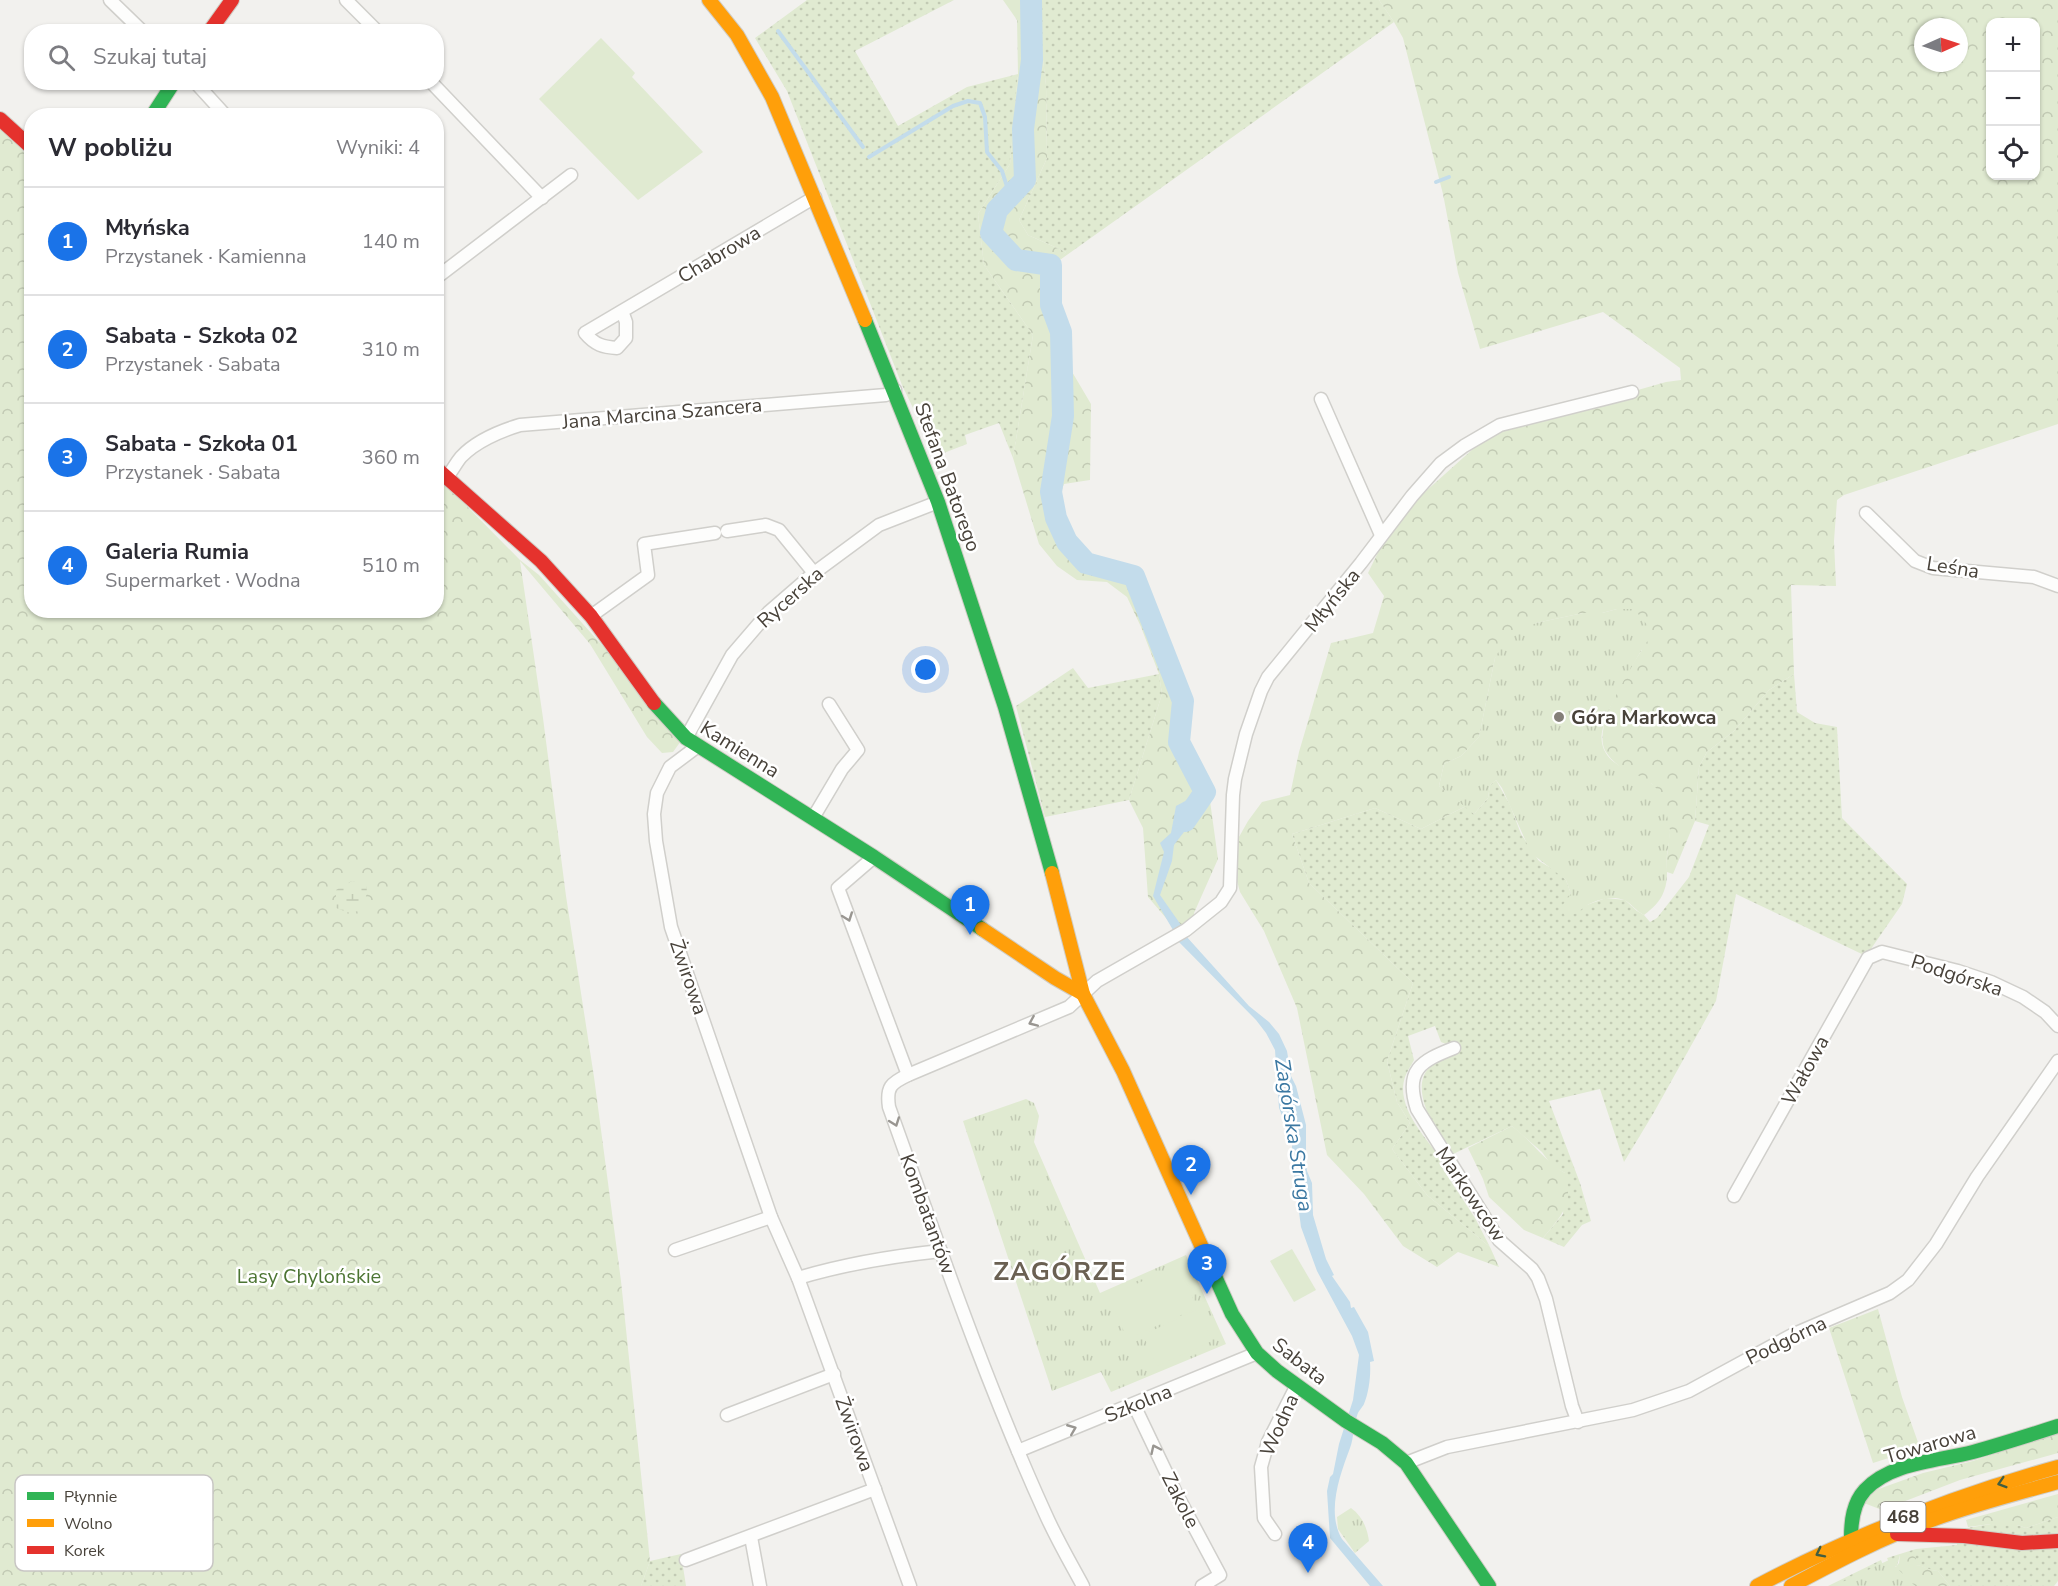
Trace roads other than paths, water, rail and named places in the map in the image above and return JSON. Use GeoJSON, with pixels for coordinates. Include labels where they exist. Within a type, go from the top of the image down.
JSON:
{"type":"FeatureCollection","features":[{"type":"Feature","properties":{"kind":"street"},"geometry":{"type":"LineString","coordinates":[[110,0],[134,24]]}},
{"type":"Feature","properties":{"kind":"street"},"geometry":{"type":"LineString","coordinates":[[215,24],[232,0]]}},
{"type":"Feature","properties":{"kind":"street","name":"Stefana Batorego"},"geometry":{"type":"LineString","coordinates":[[709,0],[737,35],[772,97],[896,390],[938,502],[1005,707],[1070,938],[1083,994]]}},
{"type":"Feature","properties":{"kind":"street"},"geometry":{"type":"LineString","coordinates":[[353,2],[371,24]]}},
{"type":"Feature","properties":{"kind":"street"},"geometry":{"type":"LineString","coordinates":[[157,108],[169,90]]}},
{"type":"Feature","properties":{"kind":"street"},"geometry":{"type":"LineString","coordinates":[[202,90],[219,108]]}},
{"type":"Feature","properties":{"kind":"street"},"geometry":{"type":"LineString","coordinates":[[439,90],[542,198]]}},
{"type":"Feature","properties":{"kind":"street"},"geometry":{"type":"LineString","coordinates":[[0,119],[24,141]]}},
{"type":"Feature","properties":{"kind":"street"},"geometry":{"type":"LineString","coordinates":[[444,272],[571,175]]}},
{"type":"Feature","properties":{"kind":"street","name":"Chabrowa"},"geometry":{"type":"LineString","coordinates":[[622,311],[815,197]]}},
{"type":"Feature","properties":{"kind":"street","name":"Jana Marcina Szancera"},"geometry":{"type":"LineString","coordinates":[[444,470],[468,450],[520,425],[886,395],[896,390]]}},
{"type":"Feature","properties":{"kind":"street","name":"Młyńska"},"geometry":{"type":"LineString","coordinates":[[908,1075],[1069,1006],[1097,981],[1172,939],[1221,902],[1230,888],[1235,778],[1246,734],[1261,691],[1268,677],[1382,535],[1441,463],[1464,446],[1500,425],[1632,393]]}},
{"type":"Feature","properties":{"kind":"street"},"geometry":{"type":"LineString","coordinates":[[1321,399],[1382,535]]}},
{"type":"Feature","properties":{"kind":"street","name":"Kamienna"},"geometry":{"type":"LineString","coordinates":[[444,474],[542,561],[591,616],[659,710],[692,742],[874,857],[1055,978],[1083,994]]}},
{"type":"Feature","properties":{"kind":"street","name":"Rycerska"},"geometry":{"type":"LineString","coordinates":[[692,742],[732,655],[769,612],[814,573],[879,525],[938,502]]}},
{"type":"Feature","properties":{"kind":"street","name":"Leśna"},"geometry":{"type":"LineString","coordinates":[[1866,513],[1915,561],[1933,568],[2034,577],[2058,586]]}},
{"type":"Feature","properties":{"kind":"street"},"geometry":{"type":"LineString","coordinates":[[591,616],[648,575],[644,544],[766,525],[779,530],[814,573]]}},
{"type":"Feature","properties":{"kind":"street"},"geometry":{"type":"LineString","coordinates":[[813,818],[842,769],[858,750],[829,704]]}},
{"type":"Feature","properties":{"kind":"street","name":"Żwirowa"},"geometry":{"type":"LineString","coordinates":[[692,742],[670,767],[657,793],[654,814],[659,864],[671,927],[771,1217],[798,1278],[910,1586]]}},
{"type":"Feature","properties":{"kind":"street"},"geometry":{"type":"LineString","coordinates":[[874,857],[838,888],[908,1075]]}},
{"type":"Feature","properties":{"kind":"street","name":"Podgórska"},"geometry":{"type":"LineString","coordinates":[[1882,952],[1958,971],[1991,982],[2023,997],[2045,1012],[2058,1026]]}},
{"type":"Feature","properties":{"kind":"street","name":"Wałowa"},"geometry":{"type":"LineString","coordinates":[[1734,1196],[1868,958],[1882,952]]}},
{"type":"Feature","properties":{"kind":"street","name":"Sabata"},"geometry":{"type":"LineString","coordinates":[[1083,994],[1123,1071],[1232,1314],[1257,1353],[1277,1371],[1382,1443],[1406,1463],[1489,1586]]}},
{"type":"Feature","properties":{"kind":"street","name":"Markowców"},"geometry":{"type":"LineString","coordinates":[[1454,1048],[1422,1063],[1415,1074],[1412,1085],[1413,1096],[1423,1121],[1499,1240],[1532,1269],[1538,1278],[1546,1299],[1578,1422]]}},
{"type":"Feature","properties":{"kind":"street","name":"Podgórna"},"geometry":{"type":"LineString","coordinates":[[1406,1463],[1447,1448],[1634,1410],[1689,1391],[1792,1335],[1890,1293],[1908,1280],[1936,1244],[1977,1177],[2058,1061]]}},
{"type":"Feature","properties":{"kind":"street","name":"Kombatantów"},"geometry":{"type":"LineString","coordinates":[[908,1075],[896,1081],[889,1088],[889,1107],[941,1251],[1018,1451],[1046,1515],[1083,1586]]}},
{"type":"Feature","properties":{"kind":"street"},"geometry":{"type":"LineString","coordinates":[[675,1250],[771,1217]]}},
{"type":"Feature","properties":{"kind":"street"},"geometry":{"type":"LineString","coordinates":[[798,1278],[865,1262],[941,1251]]}},
{"type":"Feature","properties":{"kind":"street","name":"Szkolna"},"geometry":{"type":"LineString","coordinates":[[1018,1451],[1257,1353]]}},
{"type":"Feature","properties":{"kind":"street"},"geometry":{"type":"LineString","coordinates":[[727,1415],[834,1374]]}},
{"type":"Feature","properties":{"kind":"street","name":"Wodna"},"geometry":{"type":"LineString","coordinates":[[1275,1534],[1264,1518],[1262,1467],[1268,1442],[1297,1385]]}},
{"type":"Feature","properties":{"kind":"street","name":"Zakole"},"geometry":{"type":"LineString","coordinates":[[1134,1405],[1176,1493],[1220,1575],[1202,1586]]}},
{"type":"Feature","properties":{"kind":"street","name":"Towarowa"},"geometry":{"type":"LineString","coordinates":[[1851,1538],[1851,1526],[1857,1504],[1864,1492],[1880,1479],[1911,1467],[1972,1453],[2058,1426]]}},
{"type":"Feature","properties":{"kind":"street","name":"468"},"geometry":{"type":"LineString","coordinates":[[1757,1586],[1851,1538],[1933,1505],[2058,1467]]}},
{"type":"Feature","properties":{"kind":"street","name":"468"},"geometry":{"type":"LineString","coordinates":[[1791,1586],[1897,1534],[1951,1513],[2058,1482]]}},
{"type":"Feature","properties":{"kind":"street"},"geometry":{"type":"LineString","coordinates":[[686,1560],[875,1489]]}},
{"type":"Feature","properties":{"kind":"street"},"geometry":{"type":"LineString","coordinates":[[1897,1534],[1961,1536],[2007,1543],[2035,1544],[2058,1541]]}},
{"type":"Feature","properties":{"kind":"street"},"geometry":{"type":"LineString","coordinates":[[751,1537],[759,1586]]}},
{"type":"Feature","properties":{"kind":"water"},"geometry":{"type":"Polygon","coordinates":[[[1200,794],[1204,798],[1198,806],[1200,811],[1174,845],[1172,861],[1160,895],[1181,925],[1173,930],[1153,896],[1164,852],[1160,843],[1171,833],[1176,806],[1189,799],[1193,802],[1200,794]]]}},
{"type":"Feature","properties":{"kind":"water"},"geometry":{"type":"Polygon","coordinates":[[[1186,936],[1249,1006],[1269,1022],[1279,1034],[1287,1051],[1291,1076],[1296,1086],[1306,1125],[1306,1159],[1307,1171],[1312,1183],[1313,1215],[1326,1259],[1334,1275],[1332,1276],[1368,1332],[1374,1361],[1370,1362],[1367,1394],[1358,1414],[1336,1494],[1335,1517],[1342,1539],[1383,1586],[1370,1586],[1330,1538],[1327,1491],[1353,1400],[1359,1355],[1352,1336],[1317,1271],[1301,1227],[1292,1160],[1292,1141],[1279,1108],[1275,1050],[1256,1020],[1175,938],[1186,936]]]}},
{"type":"Feature","properties":{"kind":"waterway","name":"Zagórska Struga"},"geometry":{"type":"LineString","coordinates":[[1031,0],[1032,60],[1023,129],[1025,180],[997,210],[991,233],[1016,260],[1051,265],[1051,305],[1061,332],[1063,416],[1051,492],[1056,518],[1067,542],[1086,563],[1134,576],[1183,701],[1179,742],[1205,792],[1185,821]]}},
{"type":"Feature","properties":{"kind":"waterway"},"geometry":{"type":"LineString","coordinates":[[778,31],[863,147]]}},
{"type":"Feature","properties":{"kind":"waterway"},"geometry":{"type":"LineString","coordinates":[[869,157],[953,106],[968,101],[980,103],[985,117],[987,152],[1002,171],[1010,196]]}},
{"type":"Feature","properties":{"kind":"waterway"},"geometry":{"type":"LineString","coordinates":[[1436,182],[1449,177]]}},
{"type":"Feature","properties":{"kind":"place","name":"Góra Markowca"},"geometry":{"type":"Point","coordinates":[1559,717]}},
{"type":"Feature","properties":{"kind":"place","name":"Młyńska"},"geometry":{"type":"Point","coordinates":[970,935]}},
{"type":"Feature","properties":{"kind":"place","name":"Sabata - Szkoła 02"},"geometry":{"type":"Point","coordinates":[1191,1195]}},
{"type":"Feature","properties":{"kind":"place","name":"Sabata - Szkoła 01"},"geometry":{"type":"Point","coordinates":[1207,1294]}},
{"type":"Feature","properties":{"kind":"place","name":"Galeria Rumia"},"geometry":{"type":"Point","coordinates":[1308,1573]}},
{"type":"Feature","properties":{"kind":"district","name":"ZAGÓRZE"},"geometry":{"type":"Point","coordinates":[1060,1271]}},
{"type":"Feature","properties":{"kind":"park label","name":"Lasy Chylońskie"},"geometry":{"type":"Point","coordinates":[309,1276]}}]}
